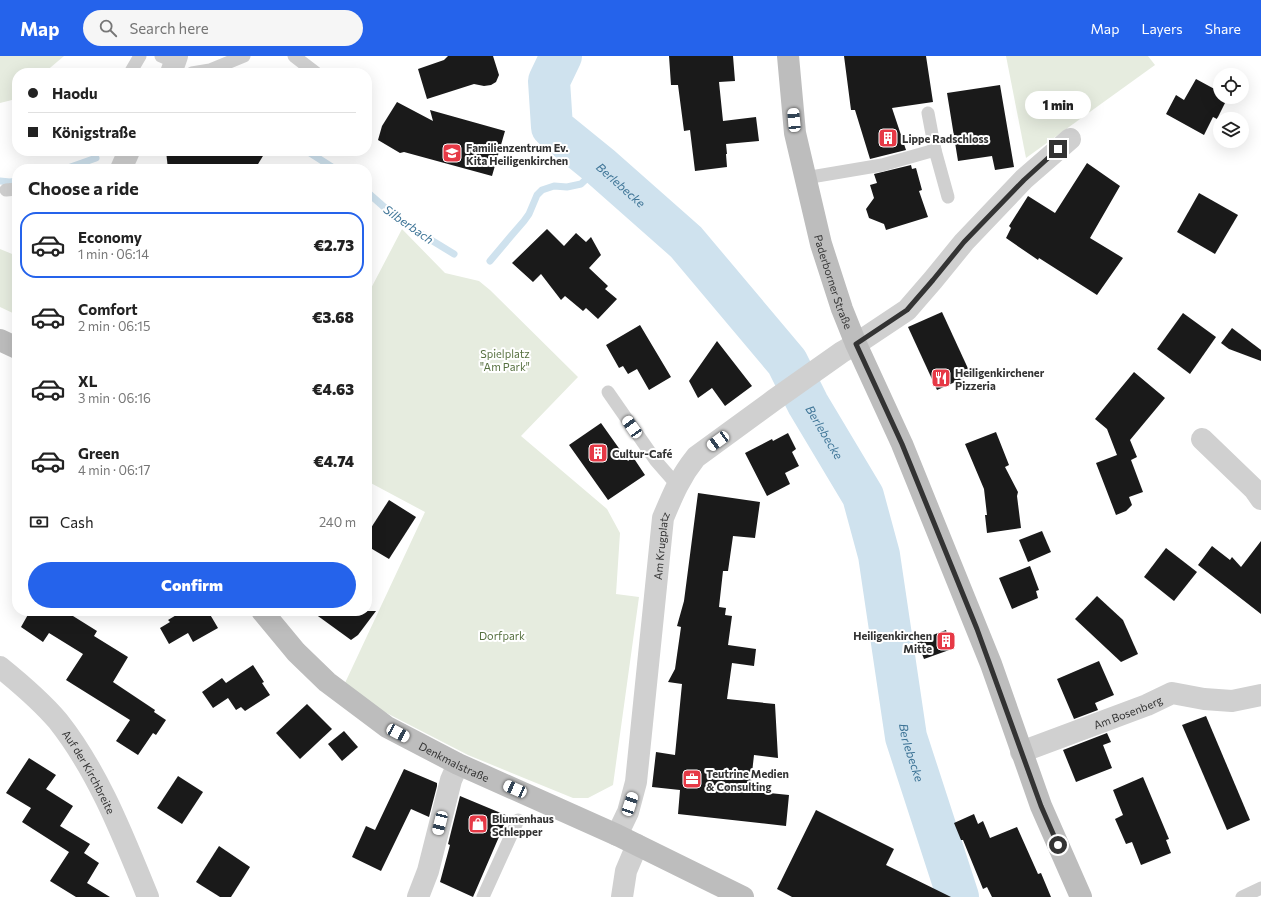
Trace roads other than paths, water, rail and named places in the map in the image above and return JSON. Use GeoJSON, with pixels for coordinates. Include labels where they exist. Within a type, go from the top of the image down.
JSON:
{"type":"FeatureCollection","features":[{"type":"Feature","properties":{"kind":"main road","name":"Paderborner Straße"},"geometry":{"type":"LineString","coordinates":[[788,56],[795,133],[821,244],[842,309],[856,344],[902,444],[977,629],[1041,806],[1081,897]]}},
{"type":"Feature","properties":{"kind":"main road"},"geometry":{"type":"LineString","coordinates":[[0,340],[12,346]]}},
{"type":"Feature","properties":{"kind":"main road","name":"Denkmalstraße"},"geometry":{"type":"LineString","coordinates":[[266,616],[296,652],[327,682],[387,727],[458,764],[617,835],[743,897]]}},
{"type":"Feature","properties":{"kind":"street","name":"Am Krugplatz"},"geometry":{"type":"LineString","coordinates":[[617,835],[628,812],[636,782],[663,518],[677,485],[686,469],[696,457],[774,400],[842,352],[907,310],[964,242],[1024,180],[1070,139]]}},
{"type":"Feature","properties":{"kind":"street"},"geometry":{"type":"LineString","coordinates":[[1202,439],[1254,489],[1261,499]]}},
{"type":"Feature","properties":{"kind":"street","name":"Auf der Kirchbreite"},"geometry":{"type":"LineString","coordinates":[[0,667],[26,688],[58,721],[91,769],[126,844],[148,897]]}},
{"type":"Feature","properties":{"kind":"street","name":"Am Bosenberg"},"geometry":{"type":"LineString","coordinates":[[1021,752],[1147,705],[1172,693],[1204,699],[1232,701],[1261,694]]}},
{"type":"Feature","properties":{"kind":"street"},"geometry":{"type":"LineString","coordinates":[[418,897],[428,871],[451,780],[458,764]]}},
{"type":"Feature","properties":{"kind":"street"},"geometry":{"type":"LineString","coordinates":[[622,897],[626,871],[637,845]]}},
{"type":"Feature","properties":{"kind":"lane"},"geometry":{"type":"LineString","coordinates":[[134,68],[140,56]]}},
{"type":"Feature","properties":{"kind":"lane"},"geometry":{"type":"LineString","coordinates":[[215,68],[244,56]]}},
{"type":"Feature","properties":{"kind":"lane"},"geometry":{"type":"LineString","coordinates":[[294,56],[310,68]]}},
{"type":"Feature","properties":{"kind":"lane"},"geometry":{"type":"LineString","coordinates":[[175,64],[198,68]]}},
{"type":"Feature","properties":{"kind":"lane"},"geometry":{"type":"LineString","coordinates":[[928,114],[935,150],[948,197]]}},
{"type":"Feature","properties":{"kind":"lane"},"geometry":{"type":"LineString","coordinates":[[805,178],[882,165],[935,150]]}},
{"type":"Feature","properties":{"kind":"lane"},"geometry":{"type":"LineString","coordinates":[[608,392],[656,461],[677,485]]}},
{"type":"Feature","properties":{"kind":"lane"},"geometry":{"type":"LineString","coordinates":[[483,897],[518,820]]}},
{"type":"Feature","properties":{"kind":"lane"},"geometry":{"type":"LineString","coordinates":[[1242,897],[1261,888]]}},
{"type":"Feature","properties":{"kind":"waterway","name":"Berlebecke"},"geometry":{"type":"LineString","coordinates":[[561,56],[549,81],[552,127],[600,166],[686,242],[787,362],[808,404],[863,496],[879,555],[906,737],[958,897]]}},
{"type":"Feature","properties":{"kind":"waterway","name":"Silberbach"},"geometry":{"type":"LineString","coordinates":[[315,156],[327,164]]}},
{"type":"Feature","properties":{"kind":"waterway","name":"Silberbach"},"geometry":{"type":"LineString","coordinates":[[79,164],[96,158]]}},
{"type":"Feature","properties":{"kind":"waterway","name":"Silberbach"},"geometry":{"type":"LineString","coordinates":[[490,261],[524,221],[529,214],[537,195],[542,190],[554,186],[567,187],[581,184],[600,166]]}},
{"type":"Feature","properties":{"kind":"waterway","name":"Silberbach"},"geometry":{"type":"LineString","coordinates":[[0,181],[12,182]]}},
{"type":"Feature","properties":{"kind":"waterway","name":"Silberbach"},"geometry":{"type":"LineString","coordinates":[[372,196],[400,221],[454,254]]}},
{"type":"Feature","properties":{"kind":"place","name":"Lippe Radschloss"},"geometry":{"type":"Point","coordinates":[888,138]}},
{"type":"Feature","properties":{"kind":"place","name":"Familienzentrum Ev. Kita Heiligenkirchen"},"geometry":{"type":"Point","coordinates":[452,153]}},
{"type":"Feature","properties":{"kind":"place","name":"Heiligenkirchener Pizzeria"},"geometry":{"type":"Point","coordinates":[941,378]}},
{"type":"Feature","properties":{"kind":"place","name":"Cultur-Café"},"geometry":{"type":"Point","coordinates":[598,453]}},
{"type":"Feature","properties":{"kind":"place","name":"Heiligenkirchen Mitte"},"geometry":{"type":"Point","coordinates":[946,641]}},
{"type":"Feature","properties":{"kind":"place","name":"Teutrine Medien & Consulting"},"geometry":{"type":"Point","coordinates":[692,779]}},
{"type":"Feature","properties":{"kind":"place","name":"Blumenhaus Schlepper"},"geometry":{"type":"Point","coordinates":[478,824]}},
{"type":"Feature","properties":{"kind":"park label","name":"Spielplatz \"Am Park\""},"geometry":{"type":"Point","coordinates":[505,359]}},
{"type":"Feature","properties":{"kind":"park label","name":"Dorfpark"},"geometry":{"type":"Point","coordinates":[502,635]}}]}
